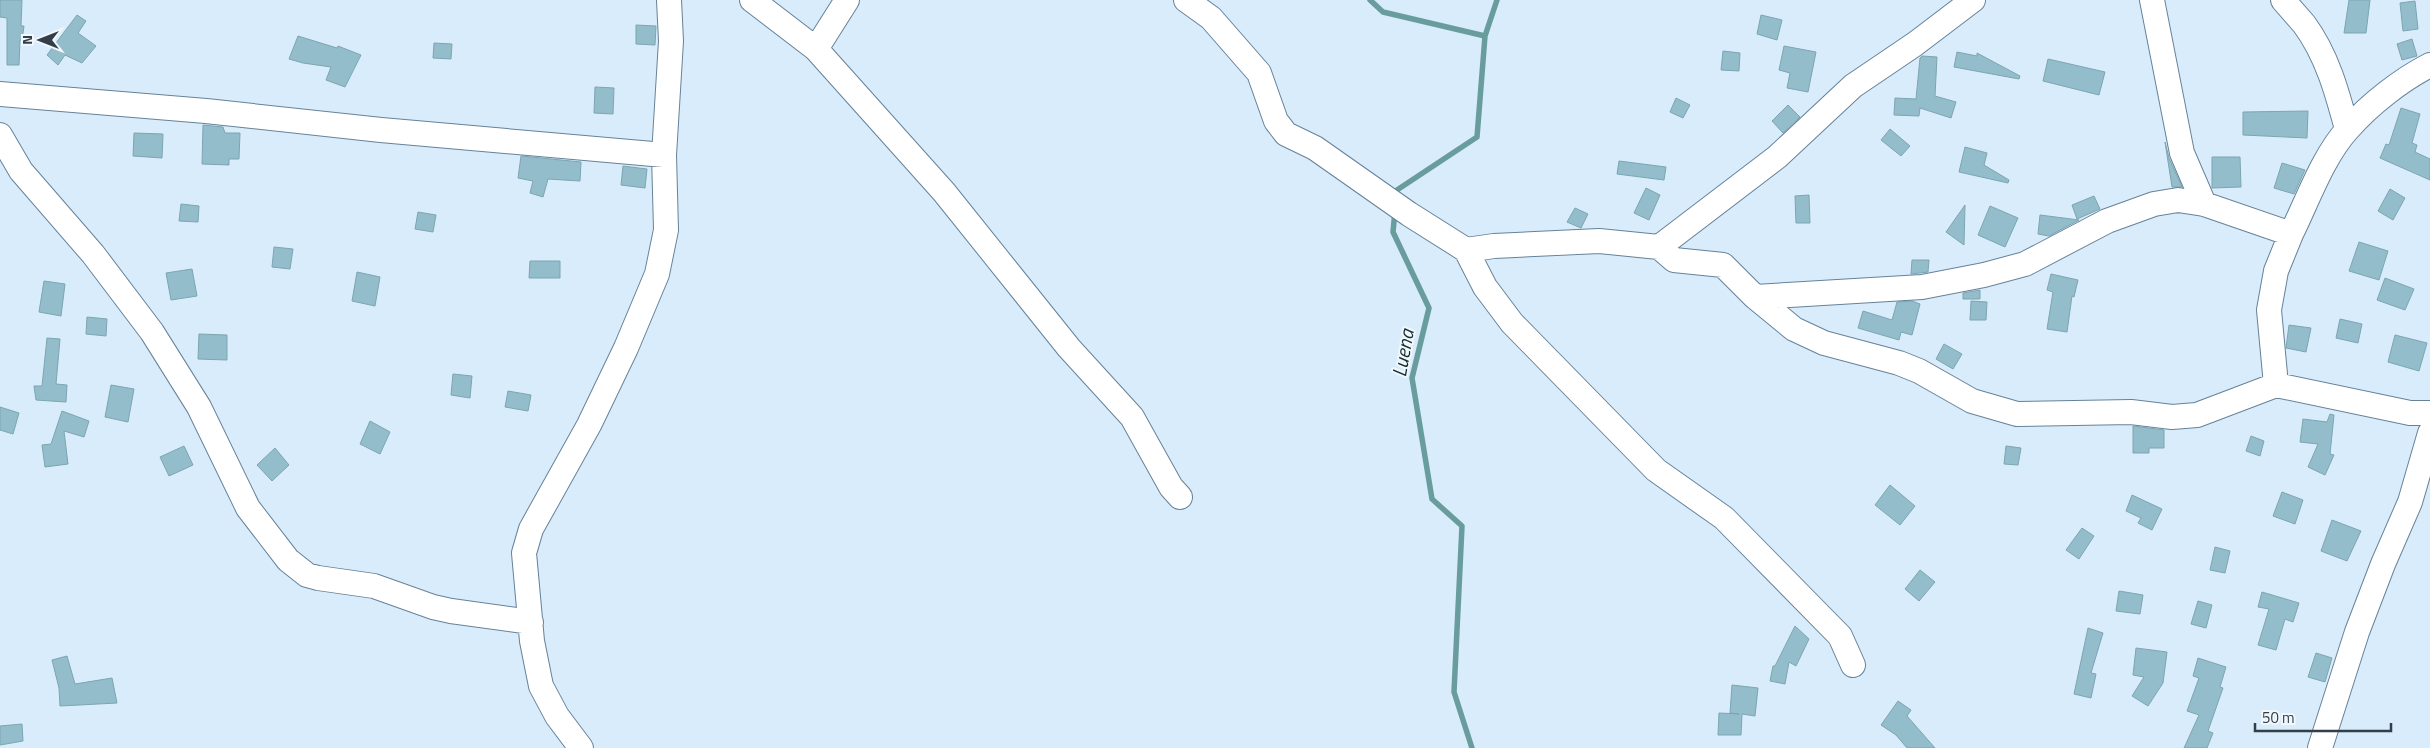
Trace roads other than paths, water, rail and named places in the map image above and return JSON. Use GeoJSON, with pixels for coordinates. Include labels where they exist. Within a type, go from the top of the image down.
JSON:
{"type":"FeatureCollection","features":[{"type":"Feature","properties":{"kind":"street"},"geometry":{"type":"LineString","coordinates":[[581,748],[557,716],[541,686],[535,662],[524,553],[531,529],[589,425],[626,348],[657,274],[666,230],[664,155],[671,41],[669,0]]}},
{"type":"Feature","properties":{"kind":"street"},"geometry":{"type":"LineString","coordinates":[[752,0],[816,49],[944,192],[1069,348],[1132,417],[1171,487],[1180,497]]}},
{"type":"Feature","properties":{"kind":"street"},"geometry":{"type":"LineString","coordinates":[[816,49],[847,0]]}},
{"type":"Feature","properties":{"kind":"street"},"geometry":{"type":"LineString","coordinates":[[1186,0],[1211,18],[1259,73],[1276,121],[1286,134],[1315,148],[1409,214],[1466,250],[1485,287],[1512,323],[1656,470],[1731,525],[1840,636],[1853,665]]}},
{"type":"Feature","properties":{"kind":"street"},"geometry":{"type":"LineString","coordinates":[[1659,247],[1777,157],[1853,86],[1915,44],[1972,0]]}},
{"type":"Feature","properties":{"kind":"street"},"geometry":{"type":"LineString","coordinates":[[2152,0],[2182,153],[2204,204]]}},
{"type":"Feature","properties":{"kind":"street"},"geometry":{"type":"LineString","coordinates":[[2284,0],[2304,25],[2320,52],[2336,86],[2347,129]]}},
{"type":"Feature","properties":{"kind":"street"},"geometry":{"type":"LineString","coordinates":[[2276,385],[2269,310],[2276,271],[2291,234],[2331,153],[2347,129],[2405,78],[2430,66]]}},
{"type":"Feature","properties":{"kind":"street"},"geometry":{"type":"LineString","coordinates":[[0,94],[206,111],[391,131],[664,155]]}},
{"type":"Feature","properties":{"kind":"street"},"geometry":{"type":"LineString","coordinates":[[0,135],[21,171],[93,254],[152,332],[199,407],[248,508],[288,560],[308,576],[374,586],[442,609],[530,622]]}},
{"type":"Feature","properties":{"kind":"street"},"geometry":{"type":"LineString","coordinates":[[1755,297],[1922,287],[1984,275],[2025,264],[2107,221],[2154,204],[2178,200],[2204,204],[2291,234]]}},
{"type":"Feature","properties":{"kind":"street"},"geometry":{"type":"LineString","coordinates":[[1466,250],[1494,246],[1599,241],[1659,247],[1674,260],[1723,265],[1755,297],[1794,329],[1824,344],[1899,363],[1919,371],[1972,401],[2018,414],[2131,412],[2172,417],[2197,414],[2221,408],[2276,385],[2410,413],[2430,413]]}},
{"type":"Feature","properties":{"kind":"street"},"geometry":{"type":"LineString","coordinates":[[2320,748],[2357,632],[2383,564],[2410,502],[2430,433]]}},
{"type":"Feature","properties":{"kind":"waterway"},"geometry":{"type":"LineString","coordinates":[[1370,0],[1383,12],[1485,36]]}},
{"type":"Feature","properties":{"kind":"waterway","name":"Luena"},"geometry":{"type":"LineString","coordinates":[[1396,197],[1397,190],[1477,137],[1485,36],[1497,0]]}},
{"type":"Feature","properties":{"kind":"waterway","name":"Luena"},"geometry":{"type":"LineString","coordinates":[[1395,211],[1393,232],[1429,308],[1412,378],[1432,499],[1462,526],[1454,692],[1472,748]]}}]}
